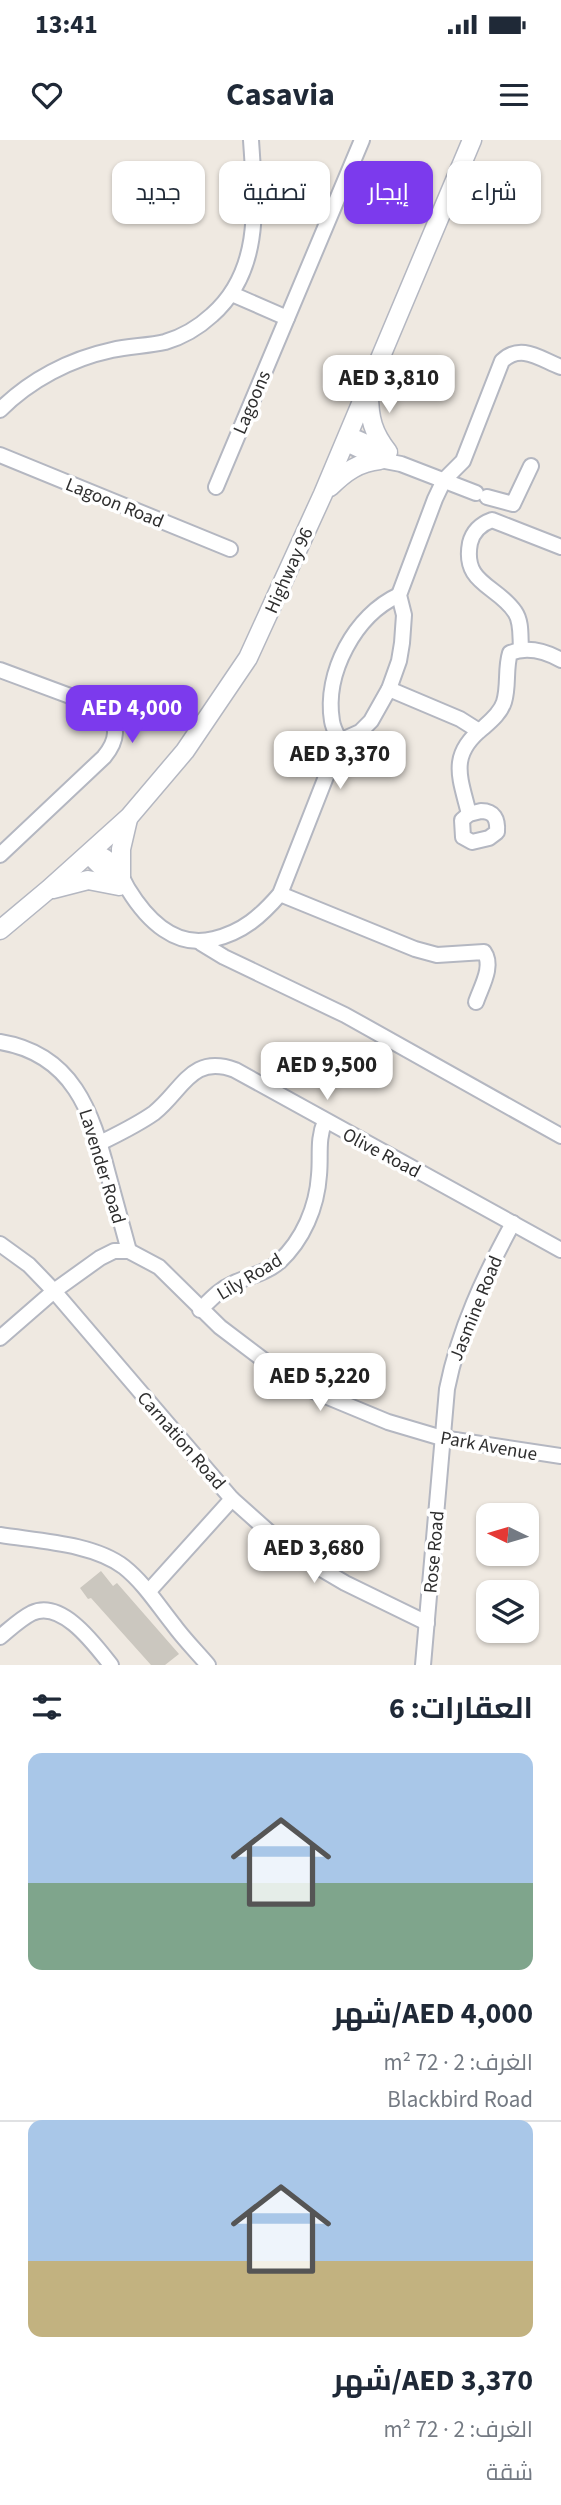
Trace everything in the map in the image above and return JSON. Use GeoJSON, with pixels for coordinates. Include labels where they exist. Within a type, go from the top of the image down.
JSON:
{"type":"FeatureCollection","features":[{"type":"Feature","properties":{"kind":"street"},"geometry":{"type":"LineString","coordinates":[[0,410],[36,382],[72,363],[111,350],[165,342],[188,332],[209,318],[232,294],[247,265],[253,240],[251,140]]}},
{"type":"Feature","properties":{"kind":"street","name":"Lagoons"},"geometry":{"type":"LineString","coordinates":[[216,487],[362,140]]}},
{"type":"Feature","properties":{"kind":"street","name":"Highway 96"},"geometry":{"type":"LineString","coordinates":[[0,930],[50,889],[129,817],[185,751],[248,658],[323,494],[472,140]]}},
{"type":"Feature","properties":{"kind":"street"},"geometry":{"type":"LineString","coordinates":[[232,294],[287,318]]}},
{"type":"Feature","properties":{"kind":"street"},"geometry":{"type":"LineString","coordinates":[[340,741],[360,732],[371,721],[389,689],[402,643],[404,615],[399,595],[444,480],[463,461],[502,361],[517,351],[561,367]]}},
{"type":"Feature","properties":{"kind":"street"},"geometry":{"type":"LineString","coordinates":[[369,387],[369,414],[373,429],[390,458]]}},
{"type":"Feature","properties":{"kind":"street"},"geometry":{"type":"LineString","coordinates":[[346,439],[482,495],[513,504],[531,466]]}},
{"type":"Feature","properties":{"kind":"street","name":"Lagoon Road"},"geometry":{"type":"LineString","coordinates":[[0,455],[230,549]]}},
{"type":"Feature","properties":{"kind":"street"},"geometry":{"type":"LineString","coordinates":[[323,494],[346,472],[359,464],[390,458]]}},
{"type":"Feature","properties":{"kind":"street"},"geometry":{"type":"LineString","coordinates":[[521,649],[520,625],[515,612],[473,573],[469,562],[471,538],[478,528],[492,520],[561,547]]}},
{"type":"Feature","properties":{"kind":"street"},"geometry":{"type":"LineString","coordinates":[[90,853],[113,863],[124,886],[150,917],[170,934],[184,941],[201,943],[230,935],[264,913],[279,894],[340,741],[332,721],[332,696],[342,656],[361,625],[378,608],[399,595]]}},
{"type":"Feature","properties":{"kind":"street"},"geometry":{"type":"LineString","coordinates":[[469,814],[458,775],[458,763],[461,754],[498,713],[504,701],[510,653],[521,649],[549,654],[561,660]]}},
{"type":"Feature","properties":{"kind":"street"},"geometry":{"type":"LineString","coordinates":[[0,670],[105,709],[113,719],[117,735],[113,747],[104,757],[0,855]]}},
{"type":"Feature","properties":{"kind":"street"},"geometry":{"type":"LineString","coordinates":[[389,689],[460,719],[479,731]]}},
{"type":"Feature","properties":{"kind":"street"},"geometry":{"type":"LineString","coordinates":[[124,886],[121,849],[129,817]]}},
{"type":"Feature","properties":{"kind":"street"},"geometry":{"type":"LineString","coordinates":[[50,889],[88,880],[124,886]]}},
{"type":"Feature","properties":{"kind":"street"},"geometry":{"type":"LineString","coordinates":[[279,894],[426,952],[437,955],[484,952],[488,957],[488,968],[476,1002]]}},
{"type":"Feature","properties":{"kind":"street"},"geometry":{"type":"LineString","coordinates":[[201,943],[224,957],[345,1015],[561,1136]]}},
{"type":"Feature","properties":{"kind":"street","name":"Lavender Road"},"geometry":{"type":"LineString","coordinates":[[0,1042],[27,1050],[52,1065],[87,1106],[100,1143],[129,1251]]}},
{"type":"Feature","properties":{"kind":"street","name":"Olive Road"},"geometry":{"type":"LineString","coordinates":[[100,1143],[150,1115],[169,1100],[197,1070],[222,1065],[561,1250]]}},
{"type":"Feature","properties":{"kind":"street","name":"Lily Road"},"geometry":{"type":"LineString","coordinates":[[201,1310],[224,1289],[276,1264],[299,1238],[316,1198],[319,1175],[318,1144],[325,1121]]}},
{"type":"Feature","properties":{"kind":"street","name":"Jasmine Road"},"geometry":{"type":"LineString","coordinates":[[442,1438],[454,1353],[475,1297],[513,1223]]}},
{"type":"Feature","properties":{"kind":"street","name":"Carnation Road"},"geometry":{"type":"LineString","coordinates":[[0,1244],[29,1265],[54,1291],[232,1499],[269,1532],[306,1560],[345,1583],[427,1623]]}},
{"type":"Feature","properties":{"kind":"street"},"geometry":{"type":"LineString","coordinates":[[0,1338],[54,1291],[100,1258],[114,1251],[129,1251]]}},
{"type":"Feature","properties":{"kind":"street","name":"Park Avenue"},"geometry":{"type":"LineString","coordinates":[[129,1251],[159,1267],[201,1310],[253,1354],[293,1382],[388,1422],[442,1438],[561,1456]]}},
{"type":"Feature","properties":{"kind":"street","name":"Rose Road"},"geometry":{"type":"LineString","coordinates":[[424,1665],[442,1438]]}},
{"type":"Feature","properties":{"kind":"street"},"geometry":{"type":"LineString","coordinates":[[149,1591],[232,1499]]}},
{"type":"Feature","properties":{"kind":"street"},"geometry":{"type":"LineString","coordinates":[[0,1535],[59,1543],[92,1551],[123,1565],[149,1591],[175,1627],[208,1665]]}},
{"type":"Feature","properties":{"kind":"street"},"geometry":{"type":"LineString","coordinates":[[0,1637],[31,1614],[42,1610],[52,1612],[65,1617],[85,1634],[111,1665]]}},
{"type":"Feature","properties":{"kind":"building"},"geometry":{"type":"Polygon","coordinates":[[[101,1571],[113,1586],[117,1583],[179,1654],[165,1665],[151,1665],[91,1598],[88,1599],[80,1588],[101,1571]]]}}]}
